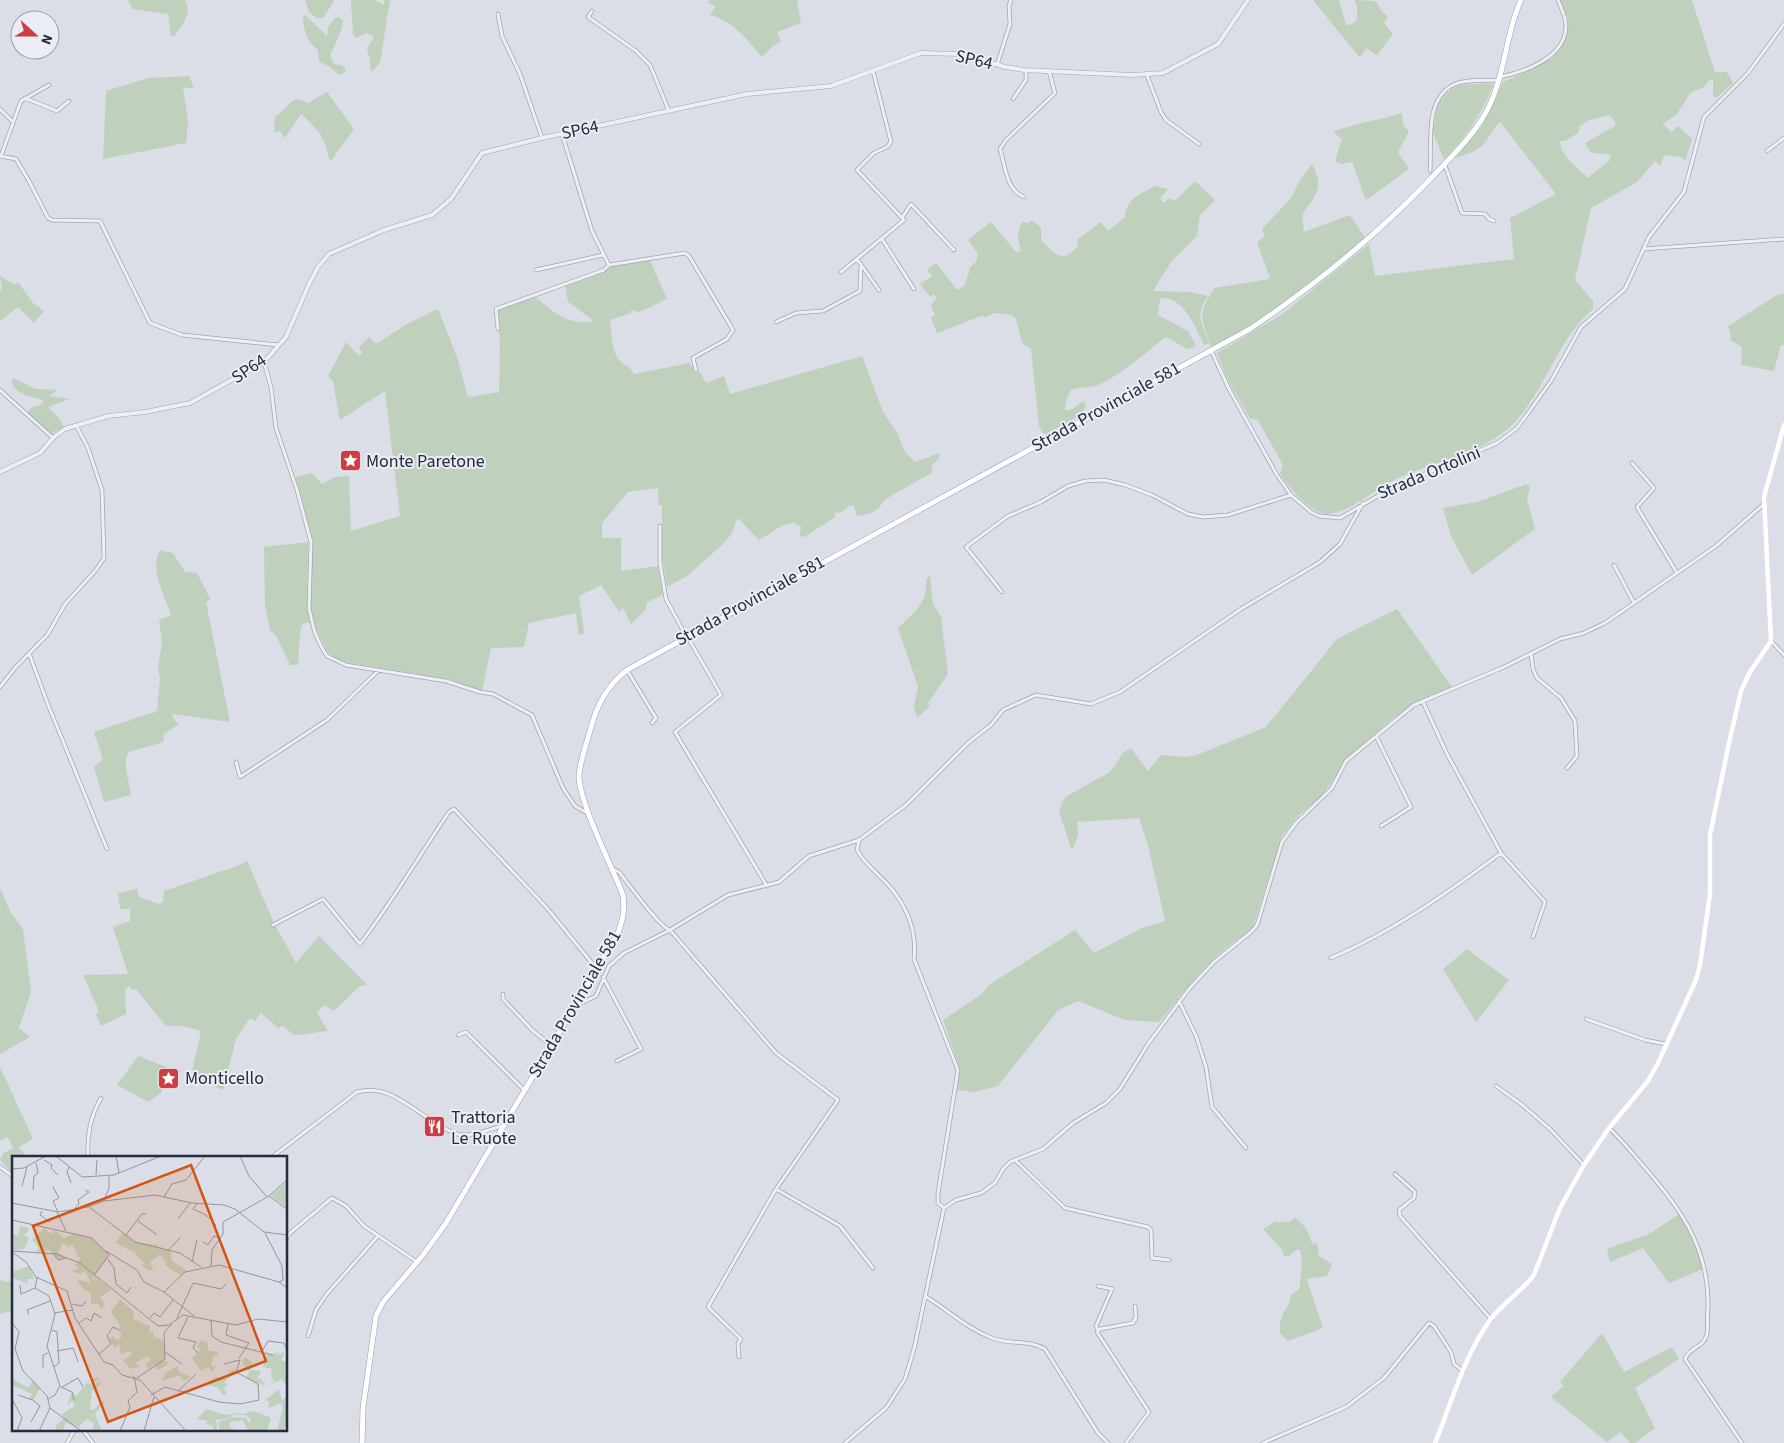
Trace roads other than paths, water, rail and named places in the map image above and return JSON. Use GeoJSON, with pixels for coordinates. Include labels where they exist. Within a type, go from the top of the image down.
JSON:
{"type":"FeatureCollection","features":[{"type":"Feature","properties":{"kind":"main road","name":"Strada Provinciale 581"},"geometry":{"type":"LineString","coordinates":[[362,1443],[362,1408],[376,1316],[383,1302],[417,1262],[446,1223],[618,933],[623,919],[625,908],[623,896],[590,814],[579,779],[583,758],[603,695],[615,679],[626,670],[686,636],[1211,350],[1272,314],[1342,262],[1410,201],[1477,125],[1491,103],[1500,78],[1521,0]]}},
{"type":"Feature","properties":{"kind":"main road"},"geometry":{"type":"LineString","coordinates":[[1434,1443],[1463,1371],[1491,1319],[1527,1285],[1534,1275],[1560,1208],[1584,1165],[1609,1128],[1648,1081],[1693,985],[1700,965],[1710,894],[1712,827],[1741,691],[1770,641],[1764,504],[1784,425]]}},
{"type":"Feature","properties":{"kind":"street"},"geometry":{"type":"LineString","coordinates":[[997,64],[1010,24],[1009,6],[1011,0]]}},
{"type":"Feature","properties":{"kind":"street","name":"SP64"},"geometry":{"type":"LineString","coordinates":[[0,472],[40,453],[53,438],[76,425],[108,416],[145,412],[190,403],[264,362],[280,345],[318,267],[329,254],[384,230],[432,215],[451,199],[482,153],[542,138],[747,94],[831,86],[921,54],[961,54],[1026,70],[1147,75],[1166,72],[1218,44],[1248,0]]}},
{"type":"Feature","properties":{"kind":"street"},"geometry":{"type":"LineString","coordinates":[[1430,171],[1432,117],[1439,98],[1453,85],[1500,78],[1544,61],[1561,43],[1566,27],[1565,18],[1558,0]]}},
{"type":"Feature","properties":{"kind":"street"},"geometry":{"type":"LineString","coordinates":[[592,11],[588,16],[650,65],[668,111]]}},
{"type":"Feature","properties":{"kind":"street"},"geometry":{"type":"LineString","coordinates":[[498,14],[502,36],[520,74],[542,138]]}},
{"type":"Feature","properties":{"kind":"street","name":"Strada Ortolini"},"geometry":{"type":"LineString","coordinates":[[1211,350],[1229,389],[1277,475],[1291,495],[1310,512],[1327,518],[1340,518],[1390,489],[1497,443],[1512,432],[1551,381],[1581,327],[1625,289],[1642,249],[1655,228],[1684,192],[1704,117],[1748,73],[1784,24]]}},
{"type":"Feature","properties":{"kind":"street"},"geometry":{"type":"LineString","coordinates":[[1013,99],[1026,80],[1026,70]]}},
{"type":"Feature","properties":{"kind":"street"},"geometry":{"type":"LineString","coordinates":[[873,71],[891,142],[887,147],[874,152],[857,170],[902,218]]}},
{"type":"Feature","properties":{"kind":"street"},"geometry":{"type":"LineString","coordinates":[[1024,197],[1016,192],[1005,172],[1000,149],[1006,140],[1055,93],[1049,71]]}},
{"type":"Feature","properties":{"kind":"street"},"geometry":{"type":"LineString","coordinates":[[1147,75],[1166,120],[1200,144]]}},
{"type":"Feature","properties":{"kind":"street"},"geometry":{"type":"LineString","coordinates":[[49,85],[24,98],[20,103],[1,156],[16,159],[48,218],[52,220],[100,221],[150,323],[182,335],[280,345]]}},
{"type":"Feature","properties":{"kind":"street"},"geometry":{"type":"LineString","coordinates":[[24,98],[57,111],[70,101]]}},
{"type":"Feature","properties":{"kind":"street"},"geometry":{"type":"LineString","coordinates":[[0,109],[13,122]]}},
{"type":"Feature","properties":{"kind":"street"},"geometry":{"type":"LineString","coordinates":[[562,134],[592,231],[609,266]]}},
{"type":"Feature","properties":{"kind":"street"},"geometry":{"type":"LineString","coordinates":[[1767,151],[1784,138]]}},
{"type":"Feature","properties":{"kind":"street"},"geometry":{"type":"LineString","coordinates":[[1444,164],[1462,213],[1485,214],[1494,221]]}},
{"type":"Feature","properties":{"kind":"street"},"geometry":{"type":"LineString","coordinates":[[841,272],[904,220],[902,218],[911,204],[954,250]]}},
{"type":"Feature","properties":{"kind":"street"},"geometry":{"type":"LineString","coordinates":[[882,239],[914,289]]}},
{"type":"Feature","properties":{"kind":"street"},"geometry":{"type":"LineString","coordinates":[[1642,249],[1784,239]]}},
{"type":"Feature","properties":{"kind":"street"},"geometry":{"type":"LineString","coordinates":[[498,329],[496,309],[604,270],[609,266],[683,252],[688,254],[733,330],[728,339],[693,358],[696,370]]}},
{"type":"Feature","properties":{"kind":"street"},"geometry":{"type":"LineString","coordinates":[[536,270],[603,255]]}},
{"type":"Feature","properties":{"kind":"street"},"geometry":{"type":"LineString","coordinates":[[857,259],[879,290]]}},
{"type":"Feature","properties":{"kind":"street"},"geometry":{"type":"LineString","coordinates":[[776,322],[796,313],[823,311],[860,291],[861,264]]}},
{"type":"Feature","properties":{"kind":"street"},"geometry":{"type":"LineString","coordinates":[[264,362],[271,387],[276,428],[297,490],[310,542],[309,609],[315,633],[327,656],[336,661],[446,681],[480,692],[493,694],[532,714],[563,788],[575,806],[590,814]]}},
{"type":"Feature","properties":{"kind":"street"},"geometry":{"type":"LineString","coordinates":[[0,390],[53,438]]}},
{"type":"Feature","properties":{"kind":"street"},"geometry":{"type":"LineString","coordinates":[[0,687],[48,634],[66,604],[104,558],[102,490],[88,448],[76,425]]}},
{"type":"Feature","properties":{"kind":"street"},"geometry":{"type":"LineString","coordinates":[[1632,463],[1654,488],[1637,507],[1677,573]]}},
{"type":"Feature","properties":{"kind":"street"},"geometry":{"type":"LineString","coordinates":[[1002,592],[966,547],[1008,516],[1041,502],[1071,485],[1091,481],[1112,482],[1152,495],[1188,514],[1208,517],[1228,515],[1291,495]]}},
{"type":"Feature","properties":{"kind":"street"},"geometry":{"type":"LineString","coordinates":[[574,1006],[596,996],[603,976],[618,958],[670,930],[728,895],[767,886],[782,880],[808,856],[858,840],[891,819],[969,742],[992,726],[1003,710],[1036,695],[1091,704],[1120,692],[1219,623],[1320,562],[1340,544],[1364,503]]}},
{"type":"Feature","properties":{"kind":"street"},"geometry":{"type":"LineString","coordinates":[[845,1443],[883,1412],[898,1391],[914,1349],[944,1208],[956,1200],[981,1193],[995,1183],[1002,1169],[1015,1160],[1043,1149],[1074,1122],[1106,1103],[1120,1089],[1179,1001],[1214,962],[1257,925],[1282,842],[1296,823],[1332,788],[1346,761],[1414,705],[1531,654],[1560,639],[1584,633],[1605,623],[1716,546],[1764,504]]}},
{"type":"Feature","properties":{"kind":"street"},"geometry":{"type":"LineString","coordinates":[[660,526],[660,562],[666,599],[721,695],[676,732],[767,886]]}},
{"type":"Feature","properties":{"kind":"street"},"geometry":{"type":"LineString","coordinates":[[1614,564],[1634,603]]}},
{"type":"Feature","properties":{"kind":"street"},"geometry":{"type":"LineString","coordinates":[[1770,641],[1784,655]]}},
{"type":"Feature","properties":{"kind":"street"},"geometry":{"type":"LineString","coordinates":[[29,653],[107,849]]}},
{"type":"Feature","properties":{"kind":"street"},"geometry":{"type":"LineString","coordinates":[[1531,654],[1533,669],[1538,678],[1561,698],[1575,721],[1577,756],[1567,768]]}},
{"type":"Feature","properties":{"kind":"street"},"geometry":{"type":"LineString","coordinates":[[236,762],[240,776],[303,738],[333,716],[380,670]]}},
{"type":"Feature","properties":{"kind":"street"},"geometry":{"type":"LineString","coordinates":[[626,670],[656,718],[652,723]]}},
{"type":"Feature","properties":{"kind":"street"},"geometry":{"type":"LineString","coordinates":[[1423,702],[1447,754],[1501,853],[1545,902],[1533,937]]}},
{"type":"Feature","properties":{"kind":"street"},"geometry":{"type":"LineString","coordinates":[[1376,736],[1411,807],[1381,826]]}},
{"type":"Feature","properties":{"kind":"street"},"geometry":{"type":"LineString","coordinates":[[273,926],[323,899],[360,944],[449,812],[454,809],[547,908],[596,968]]}},
{"type":"Feature","properties":{"kind":"street"},"geometry":{"type":"LineString","coordinates":[[858,840],[857,850],[863,860],[891,888],[910,918],[916,942],[914,959],[958,1070],[938,1193],[938,1203],[944,1208]]}},
{"type":"Feature","properties":{"kind":"street"},"geometry":{"type":"LineString","coordinates":[[1331,958],[1372,941],[1461,883],[1501,853]]}},
{"type":"Feature","properties":{"kind":"street"},"geometry":{"type":"LineString","coordinates":[[613,869],[619,872],[666,929],[670,930],[776,1053],[838,1100],[776,1189],[708,1307],[741,1339],[738,1344],[739,1357]]}},
{"type":"Feature","properties":{"kind":"street"},"geometry":{"type":"LineString","coordinates":[[603,976],[641,1049],[616,1061]]}},
{"type":"Feature","properties":{"kind":"street"},"geometry":{"type":"LineString","coordinates":[[503,994],[503,998],[533,1031],[551,1045]]}},
{"type":"Feature","properties":{"kind":"street"},"geometry":{"type":"LineString","coordinates":[[1179,1001],[1196,1036],[1206,1067],[1212,1107],[1246,1148]]}},
{"type":"Feature","properties":{"kind":"street"},"geometry":{"type":"LineString","coordinates":[[1586,1019],[1645,1040],[1666,1044]]}},
{"type":"Feature","properties":{"kind":"street"},"geometry":{"type":"LineString","coordinates":[[458,1035],[466,1032],[524,1090]]}},
{"type":"Feature","properties":{"kind":"street"},"geometry":{"type":"LineString","coordinates":[[1496,1086],[1522,1104],[1550,1129],[1584,1165]]}},
{"type":"Feature","properties":{"kind":"street"},"geometry":{"type":"LineString","coordinates":[[273,1156],[357,1092],[365,1090],[387,1093],[458,1135],[482,1132],[502,1126]]}},
{"type":"Feature","properties":{"kind":"street"},"geometry":{"type":"LineString","coordinates":[[88,1156],[90,1125],[93,1112],[100,1098]]}},
{"type":"Feature","properties":{"kind":"street"},"geometry":{"type":"LineString","coordinates":[[1609,1128],[1659,1183],[1680,1210],[1694,1236],[1707,1281],[1707,1333],[1702,1344],[1687,1354],[1685,1359],[1742,1443]]}},
{"type":"Feature","properties":{"kind":"street"},"geometry":{"type":"LineString","coordinates":[[1015,1160],[1065,1208],[1148,1227],[1151,1230],[1152,1258],[1169,1260]]}},
{"type":"Feature","properties":{"kind":"street"},"geometry":{"type":"LineString","coordinates":[[0,1167],[12,1176]]}},
{"type":"Feature","properties":{"kind":"street"},"geometry":{"type":"LineString","coordinates":[[1395,1174],[1415,1192],[1414,1198],[1399,1210],[1400,1216],[1491,1319]]}},
{"type":"Feature","properties":{"kind":"street"},"geometry":{"type":"LineString","coordinates":[[776,1189],[840,1226],[873,1268]]}},
{"type":"Feature","properties":{"kind":"street"},"geometry":{"type":"LineString","coordinates":[[288,1236],[332,1198],[346,1206],[364,1226],[417,1262]]}},
{"type":"Feature","properties":{"kind":"street"},"geometry":{"type":"LineString","coordinates":[[308,1336],[316,1310],[326,1295],[378,1236]]}},
{"type":"Feature","properties":{"kind":"street"},"geometry":{"type":"LineString","coordinates":[[1098,1286],[1112,1290],[1096,1326],[1098,1334],[1149,1412],[1126,1443]]}},
{"type":"Feature","properties":{"kind":"street"},"geometry":{"type":"LineString","coordinates":[[925,1296],[959,1321],[999,1341],[1034,1343],[1045,1349],[1098,1433],[1108,1443]]}},
{"type":"Feature","properties":{"kind":"street"},"geometry":{"type":"LineString","coordinates":[[1098,1330],[1133,1323],[1136,1318],[1136,1306]]}},
{"type":"Feature","properties":{"kind":"street"},"geometry":{"type":"LineString","coordinates":[[1263,1443],[1346,1407],[1384,1378],[1429,1323],[1434,1326],[1451,1352],[1454,1364],[1463,1371]]}},
{"type":"Feature","properties":{"kind":"street"},"geometry":{"type":"LineString","coordinates":[[67,1443],[74,1430]]}},
{"type":"Feature","properties":{"kind":"street"},"geometry":{"type":"LineString","coordinates":[[83,1430],[93,1443]]}},
{"type":"Feature","properties":{"kind":"place","name":"Monte Paretone"},"geometry":{"type":"Point","coordinates":[350,461]}},
{"type":"Feature","properties":{"kind":"place","name":"Monticello"},"geometry":{"type":"Point","coordinates":[169,1078]}},
{"type":"Feature","properties":{"kind":"place","name":"Trattoria Le Ruote"},"geometry":{"type":"Point","coordinates":[435,1127]}}]}
